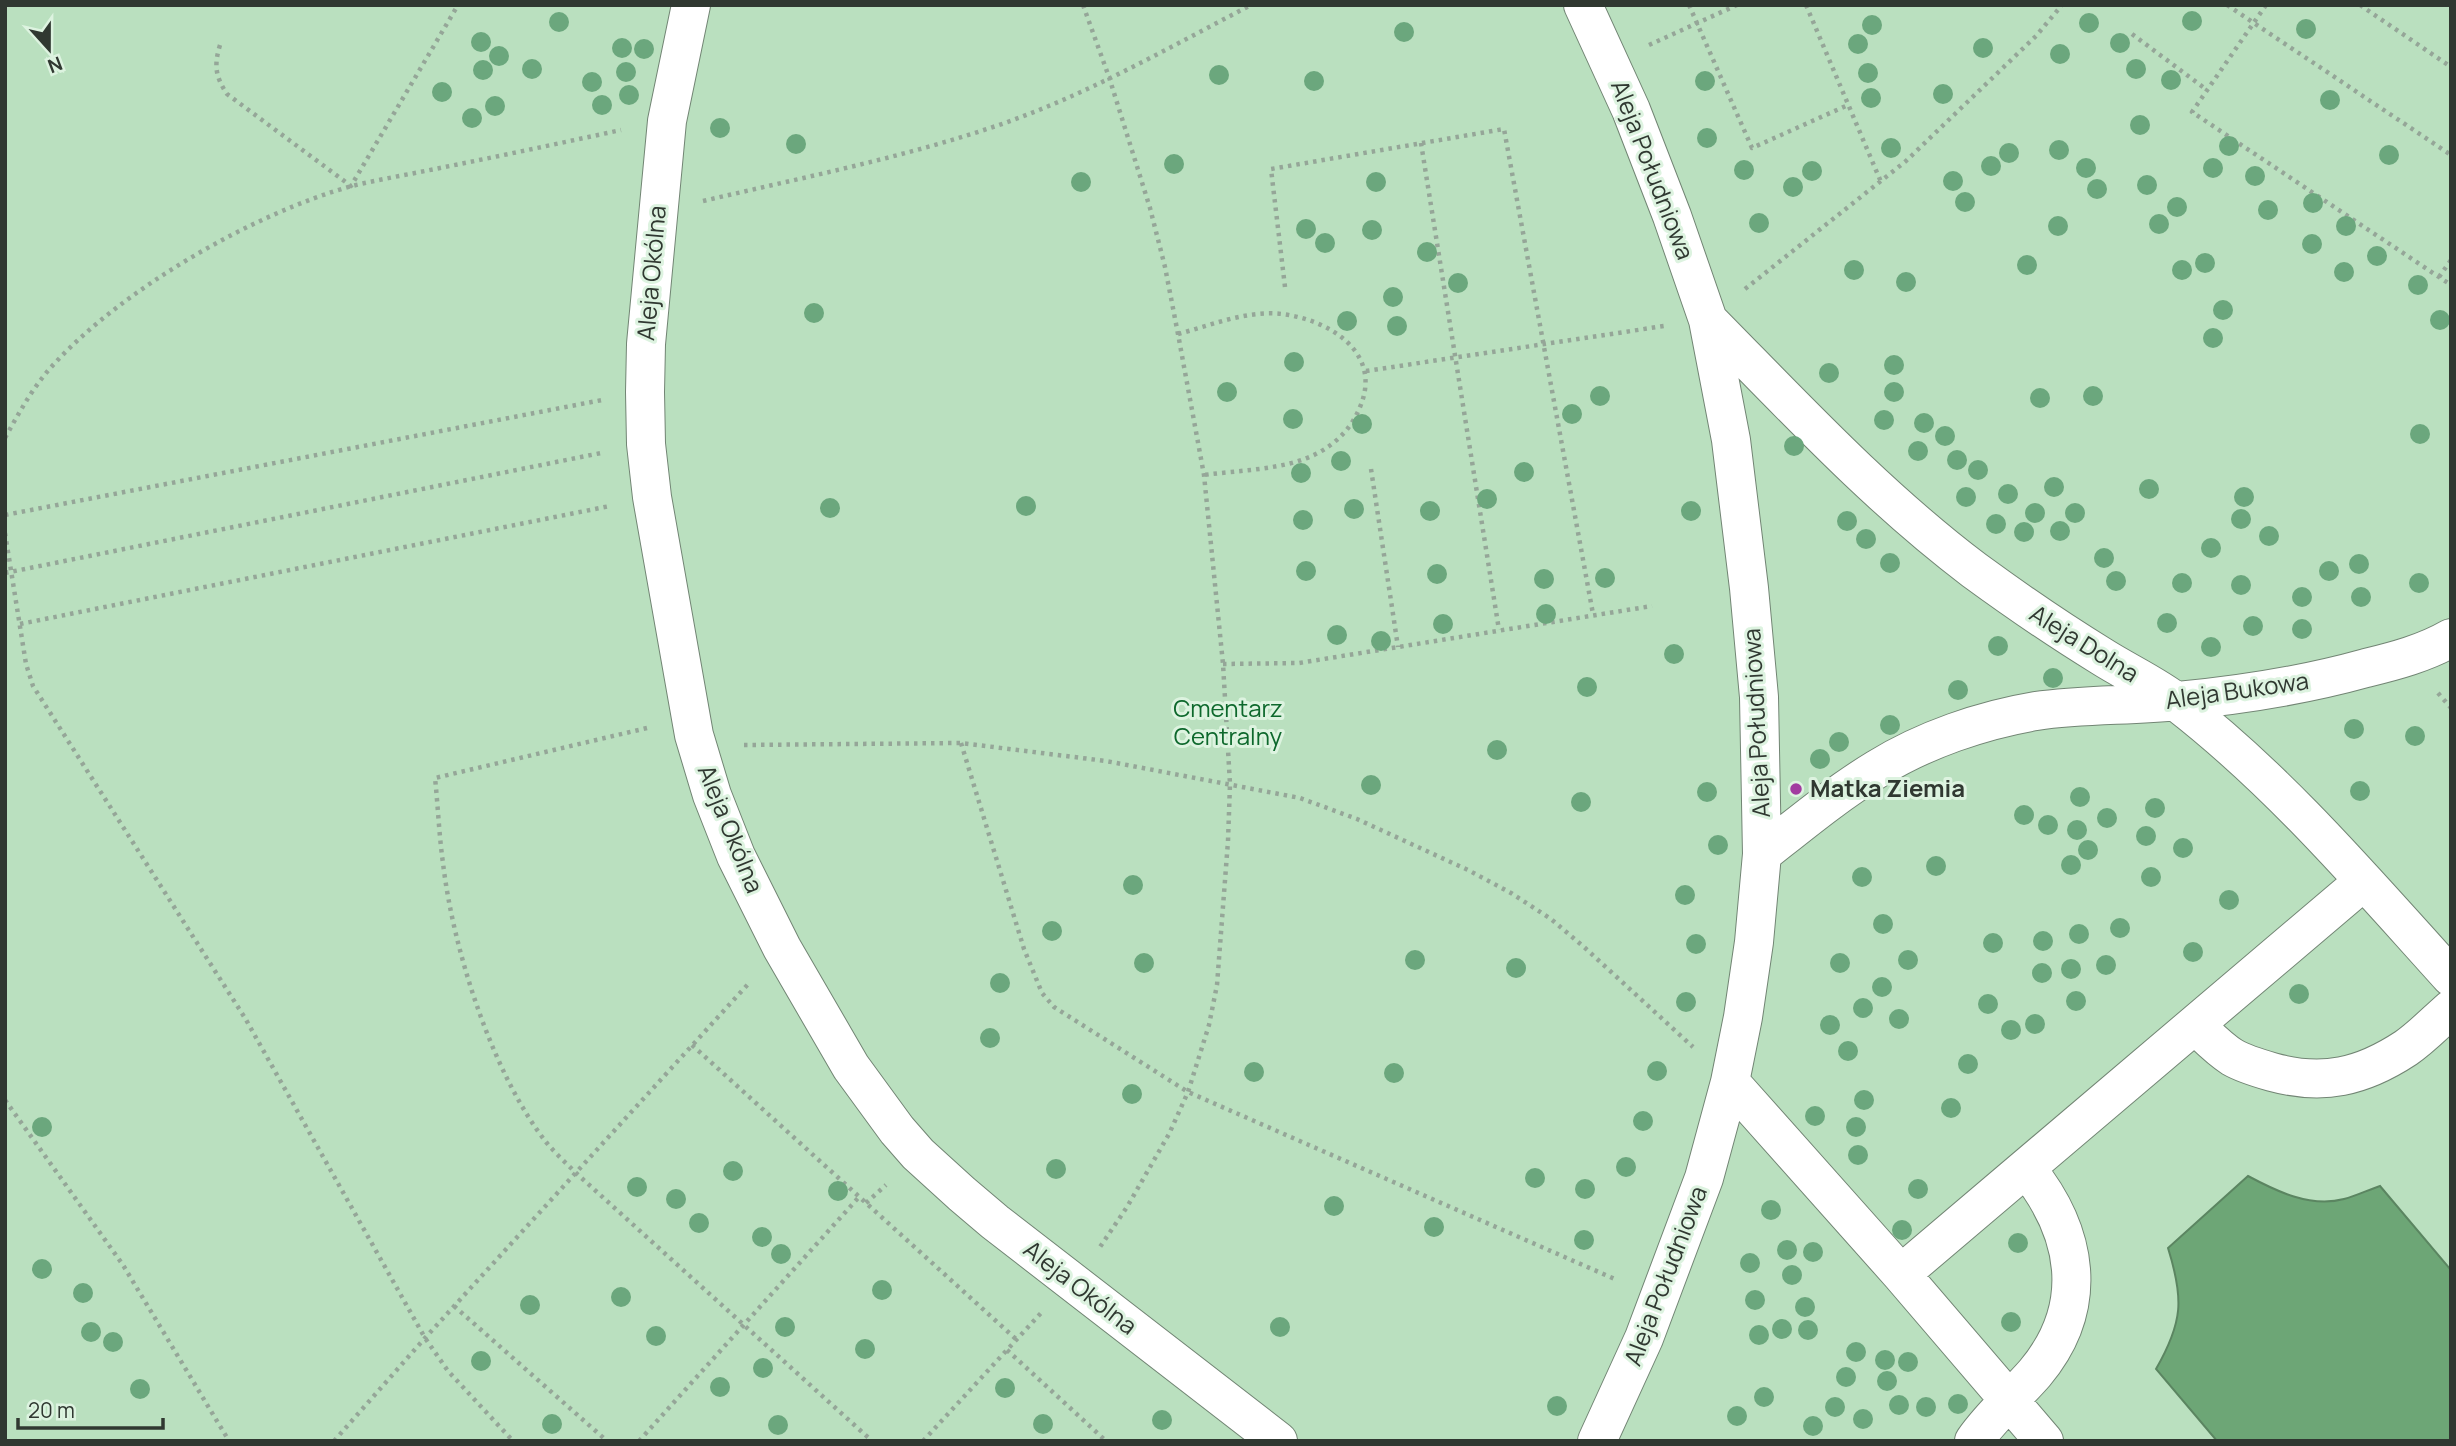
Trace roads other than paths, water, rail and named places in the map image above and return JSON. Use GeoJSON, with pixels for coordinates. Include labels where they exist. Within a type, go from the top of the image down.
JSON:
{"type":"FeatureCollection","features":[{"type":"Feature","properties":{"kind":"street","name":"Aleja Okólna"},"geometry":{"type":"LineString","coordinates":[[691,5],[667,121],[646,344],[646,444],[652,497],[694,732],[712,795],[736,856],[782,948],[851,1067],[897,1130],[932,1168],[1070,1282],[1278,1441]]}},
{"type":"Feature","properties":{"kind":"street","name":"Aleja Południowa"},"geometry":{"type":"LineString","coordinates":[[1583,5],[1672,216],[1708,320],[1731,440],[1749,588],[1759,697],[1762,854],[1754,942],[1730,1082],[1704,1178],[1660,1299],[1597,1441]]}},
{"type":"Feature","properties":{"kind":"street","name":"Aleja Dolna"},"geometry":{"type":"LineString","coordinates":[[1708,320],[1881,495],[1924,531],[2062,632],[2176,701],[2273,787],[2364,881],[2451,977]]}},
{"type":"Feature","properties":{"kind":"street","name":"Aleja Bukowa"},"geometry":{"type":"LineString","coordinates":[[1762,854],[1830,800],[1878,768],[1921,746],[1977,725],[2033,712],[2092,704],[2176,701],[2330,678],[2390,662],[2439,645],[2451,638]]}},
{"type":"Feature","properties":{"kind":"street"},"geometry":{"type":"LineString","coordinates":[[1901,1274],[2364,881]]}},
{"type":"Feature","properties":{"kind":"street"},"geometry":{"type":"LineString","coordinates":[[2195,1025],[2231,1056],[2249,1066],[2301,1079],[2322,1080],[2366,1070],[2389,1058],[2409,1046],[2451,1009]]}},
{"type":"Feature","properties":{"kind":"street"},"geometry":{"type":"LineString","coordinates":[[1730,1082],[2045,1441]]}},
{"type":"Feature","properties":{"kind":"street"},"geometry":{"type":"LineString","coordinates":[[1974,1441],[2035,1372],[2053,1346],[2070,1302],[2071,1260],[2058,1219],[2051,1203],[2026,1168]]}},
{"type":"Feature","properties":{"kind":"place","name":"Matka Ziemia"},"geometry":{"type":"Point","coordinates":[1796,789]}},
{"type":"Feature","properties":{"kind":"park label","name":"Cmentarz Centralny"},"geometry":{"type":"Point","coordinates":[1228,723]}}]}
